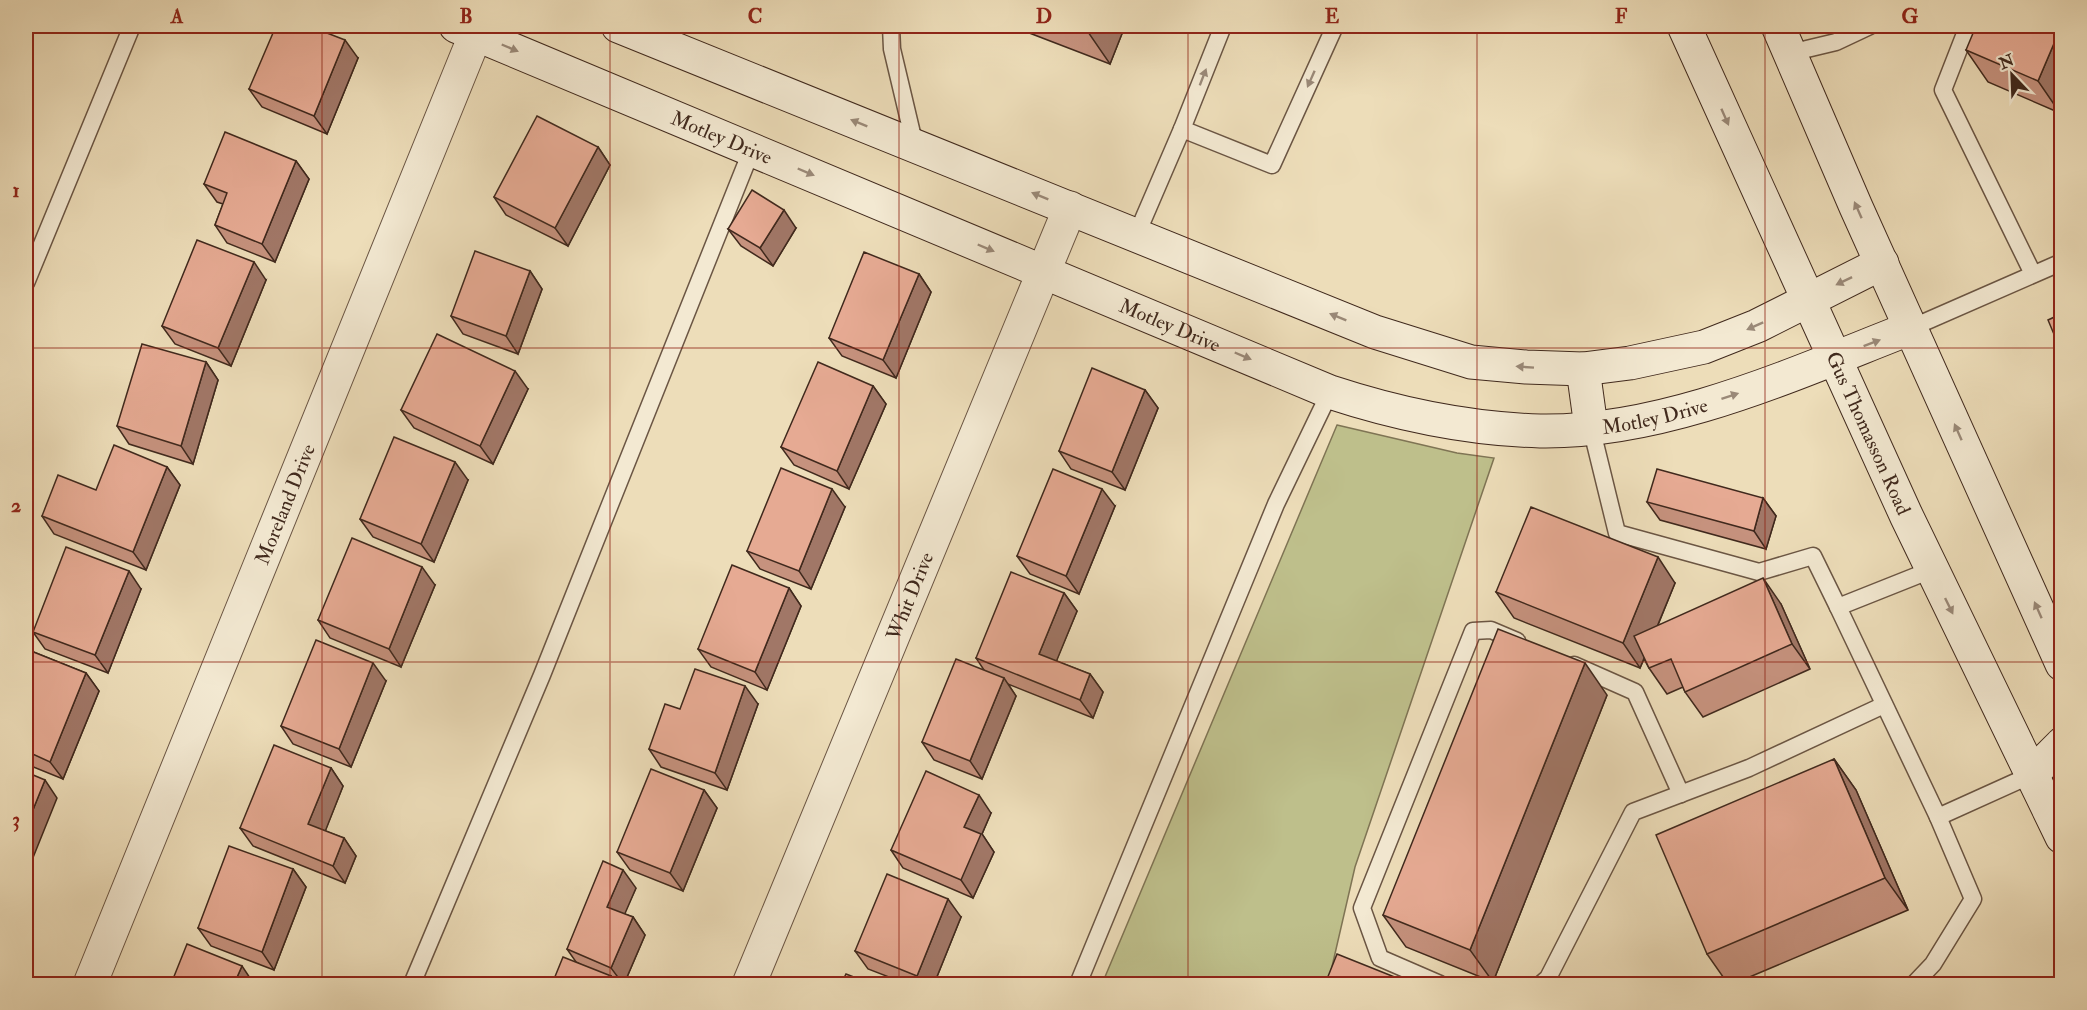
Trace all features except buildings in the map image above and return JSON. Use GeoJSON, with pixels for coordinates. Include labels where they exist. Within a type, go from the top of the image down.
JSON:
{"type":"FeatureCollection","features":[{"type":"Feature","properties":{"kind":"main road"},"geometry":{"type":"LineString","coordinates":[[618,26],[667,35],[915,146],[1136,236],[1375,332],[1471,362],[1584,369],[1630,363],[1704,347],[1757,326],[1882,263]]}},
{"type":"Feature","properties":{"kind":"main road","name":"Gus Thomasson Road"},"geometry":{"type":"LineString","coordinates":[[1684,26],[1931,570],[2046,773],[2061,837]]}},
{"type":"Feature","properties":{"kind":"main road","name":"Motley Drive"},"geometry":{"type":"LineString","coordinates":[[470,28],[1330,392],[1379,408],[1475,426],[1541,431],[1636,421],[1731,396],[1911,328]]}},
{"type":"Feature","properties":{"kind":"main road","name":"Moreland Drive"},"geometry":{"type":"LineString","coordinates":[[90,984],[470,28]]}},
{"type":"Feature","properties":{"kind":"main road"},"geometry":{"type":"LineString","coordinates":[[1784,39],[2061,664]]}},
{"type":"Feature","properties":{"kind":"main road","name":"Whit Drive"},"geometry":{"type":"LineString","coordinates":[[749,984],[1070,208]]}},
{"type":"Feature","properties":{"kind":"main road"},"geometry":{"type":"LineString","coordinates":[[1584,369],[1591,427]]}},
{"type":"Feature","properties":{"kind":"main road"},"geometry":{"type":"LineString","coordinates":[[2046,773],[2061,744]]}},
{"type":"Feature","properties":{"kind":"lane"},"geometry":{"type":"LineString","coordinates":[[26,283],[132,26]]}},
{"type":"Feature","properties":{"kind":"lane"},"geometry":{"type":"LineString","coordinates":[[891,26],[892,49],[915,146]]}},
{"type":"Feature","properties":{"kind":"lane"},"geometry":{"type":"LineString","coordinates":[[1136,236],[1223,26]]}},
{"type":"Feature","properties":{"kind":"lane"},"geometry":{"type":"LineString","coordinates":[[1182,129],[1272,165],[1335,26]]}},
{"type":"Feature","properties":{"kind":"lane"},"geometry":{"type":"LineString","coordinates":[[1784,39],[1836,42],[1870,26]]}},
{"type":"Feature","properties":{"kind":"lane"},"geometry":{"type":"LineString","coordinates":[[1968,26],[1943,90],[2033,274]]}},
{"type":"Feature","properties":{"kind":"lane"},"geometry":{"type":"LineString","coordinates":[[412,984],[542,675],[752,149]]}},
{"type":"Feature","properties":{"kind":"lane"},"geometry":{"type":"LineString","coordinates":[[1911,328],[2061,262]]}},
{"type":"Feature","properties":{"kind":"lane"},"geometry":{"type":"LineString","coordinates":[[1078,984],[1275,504],[1330,392]]}},
{"type":"Feature","properties":{"kind":"lane"},"geometry":{"type":"LineString","coordinates":[[1591,427],[1617,533],[1759,572],[1814,556],[1938,817],[1973,898],[1933,964],[1914,984]]}},
{"type":"Feature","properties":{"kind":"lane"},"geometry":{"type":"LineString","coordinates":[[1838,607],[1931,570]]}},
{"type":"Feature","properties":{"kind":"lane"},"geometry":{"type":"LineString","coordinates":[[1440,984],[1380,958],[1362,908],[1473,632],[1491,630],[1532,647]]}},
{"type":"Feature","properties":{"kind":"lane"},"geometry":{"type":"LineString","coordinates":[[1563,661],[1635,692],[1681,794]]}},
{"type":"Feature","properties":{"kind":"lane"},"geometry":{"type":"LineString","coordinates":[[1541,984],[1548,978],[1633,812],[1749,768],[1884,705]]}},
{"type":"Feature","properties":{"kind":"lane"},"geometry":{"type":"LineString","coordinates":[[1938,817],[2046,773]]}},
{"type":"Feature","properties":{"kind":"green space"},"geometry":{"type":"Polygon","coordinates":[[[1337,425],[1457,453],[1494,458],[1355,867],[1328,984],[1102,984],[1337,425]]]}}]}
